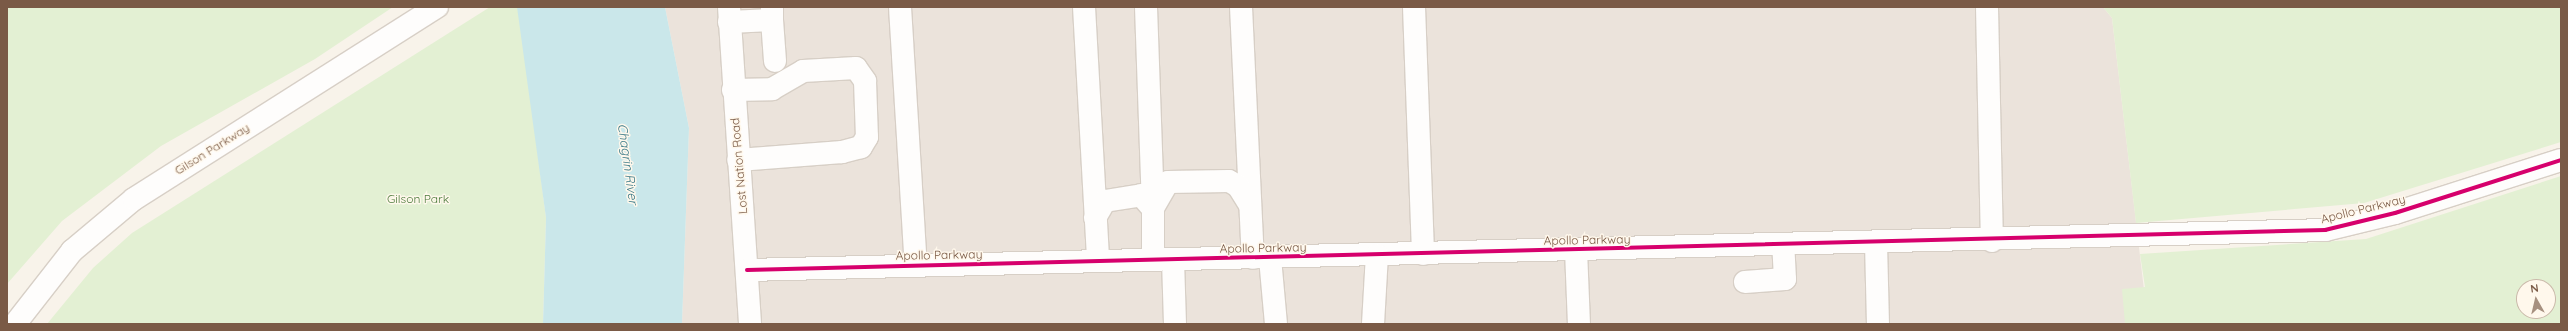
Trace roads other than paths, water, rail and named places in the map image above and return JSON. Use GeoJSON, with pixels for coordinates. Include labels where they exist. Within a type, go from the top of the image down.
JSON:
{"type":"FeatureCollection","features":[{"type":"Feature","properties":{"kind":"street","name":"Gilson Parkway"},"geometry":{"type":"LineString","coordinates":[[15,324],[72,251],[134,199],[437,7]]}},
{"type":"Feature","properties":{"kind":"street"},"geometry":{"type":"LineString","coordinates":[[900,7],[916,266]]}},
{"type":"Feature","properties":{"kind":"street"},"geometry":{"type":"LineString","coordinates":[[1084,7],[1098,261]]}},
{"type":"Feature","properties":{"kind":"street"},"geometry":{"type":"LineString","coordinates":[[1146,7],[1153,209],[1175,324]]}},
{"type":"Feature","properties":{"kind":"street"},"geometry":{"type":"LineString","coordinates":[[1241,7],[1250,205],[1276,324]]}},
{"type":"Feature","properties":{"kind":"street"},"geometry":{"type":"LineString","coordinates":[[1414,7],[1423,254]]}},
{"type":"Feature","properties":{"kind":"street"},"geometry":{"type":"LineString","coordinates":[[1987,7],[1992,241]]}},
{"type":"Feature","properties":{"kind":"street"},"geometry":{"type":"LineString","coordinates":[[729,14],[772,13],[775,61]]}},
{"type":"Feature","properties":{"kind":"street","name":"Lost Nation Road"},"geometry":{"type":"LineString","coordinates":[[729,14],[750,324]]}},
{"type":"Feature","properties":{"kind":"street"},"geometry":{"type":"LineString","coordinates":[[733,90],[772,89],[804,71],[856,68],[865,81],[867,137],[861,146],[842,152],[738,160]]}},
{"type":"Feature","properties":{"kind":"street","name":"Apollo Parkway"},"geometry":{"type":"LineString","coordinates":[[747,270],[1992,241],[2325,230],[2395,213],[2561,160]]}},
{"type":"Feature","properties":{"kind":"street"},"geometry":{"type":"LineString","coordinates":[[1153,209],[1168,182],[1229,181],[1238,186],[1250,205]]}},
{"type":"Feature","properties":{"kind":"street"},"geometry":{"type":"LineString","coordinates":[[1095,218],[1105,202],[1115,197],[1142,195],[1153,209]]}},
{"type":"Feature","properties":{"kind":"street"},"geometry":{"type":"LineString","coordinates":[[1876,243],[1878,324]]}},
{"type":"Feature","properties":{"kind":"street"},"geometry":{"type":"LineString","coordinates":[[1745,282],[1785,279],[1783,246]]}},
{"type":"Feature","properties":{"kind":"street"},"geometry":{"type":"LineString","coordinates":[[1576,250],[1579,324]]}},
{"type":"Feature","properties":{"kind":"street"},"geometry":{"type":"LineString","coordinates":[[1373,324],[1377,255]]}},
{"type":"Feature","properties":{"kind":"water","name":"Chagrin River"},"geometry":{"type":"Polygon","coordinates":[[[517,7],[665,7],[689,128],[682,324],[543,324],[546,218],[517,7]]]}},
{"type":"Feature","properties":{"kind":"park label","name":"Gilson Park"},"geometry":{"type":"Point","coordinates":[418,199]}}]}
